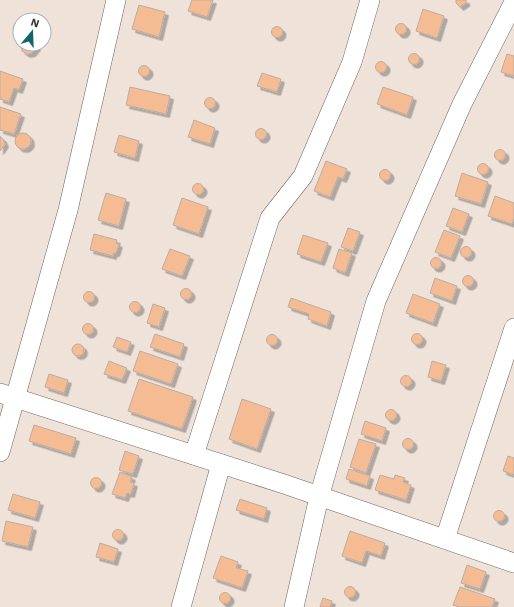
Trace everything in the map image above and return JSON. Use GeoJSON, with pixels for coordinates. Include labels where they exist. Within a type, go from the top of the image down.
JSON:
{"type":"FeatureCollection","features":[{"type":"Feature","properties":{"kind":"street"},"geometry":{"type":"LineString","coordinates":[[0,452],[8,395],[68,210],[116,0]]}},
{"type":"Feature","properties":{"kind":"street"},"geometry":{"type":"LineString","coordinates":[[194,455],[270,218],[303,176],[352,62],[370,0]]}},
{"type":"Feature","properties":{"kind":"street"},"geometry":{"type":"LineString","coordinates":[[294,607],[319,497],[376,301],[462,104],[514,2]]}},
{"type":"Feature","properties":{"kind":"street"},"geometry":{"type":"LineString","coordinates":[[445,539],[514,328]]}},
{"type":"Feature","properties":{"kind":"street"},"geometry":{"type":"LineString","coordinates":[[8,395],[194,455],[514,563]]}},
{"type":"Feature","properties":{"kind":"street"},"geometry":{"type":"LineString","coordinates":[[180,607],[221,464]]}},
{"type":"Feature","properties":{"kind":"building"},"geometry":{"type":"Polygon","coordinates":[[[192,0],[213,0],[207,17],[188,11],[192,0]]]}},
{"type":"Feature","properties":{"kind":"building"},"geometry":{"type":"Polygon","coordinates":[[[456,0],[466,0],[466,3],[460,7],[456,3],[456,0]]]}},
{"type":"Feature","properties":{"kind":"building"},"geometry":{"type":"Polygon","coordinates":[[[139,5],[165,12],[159,37],[132,29],[139,5]]]}},
{"type":"Feature","properties":{"kind":"building"},"geometry":{"type":"Polygon","coordinates":[[[423,9],[444,16],[437,38],[416,31],[423,9]]]}},
{"type":"Feature","properties":{"kind":"building"},"geometry":{"type":"Polygon","coordinates":[[[399,24],[403,24],[405,25],[405,33],[399,34],[396,31],[396,27],[399,24]]]}},
{"type":"Feature","properties":{"kind":"building"},"geometry":{"type":"Polygon","coordinates":[[[275,27],[279,27],[281,28],[281,36],[275,37],[272,34],[272,30],[275,27]]]}},
{"type":"Feature","properties":{"kind":"building"},"geometry":{"type":"Polygon","coordinates":[[[24,52],[33,52],[32,53],[27,54],[24,52]]]}},
{"type":"Feature","properties":{"kind":"building"},"geometry":{"type":"Polygon","coordinates":[[[412,54],[416,54],[418,55],[418,63],[412,64],[409,61],[409,57],[412,54]]]}},
{"type":"Feature","properties":{"kind":"building"},"geometry":{"type":"Polygon","coordinates":[[[507,54],[514,56],[514,76],[501,72],[507,54]]]}},
{"type":"Feature","properties":{"kind":"building"},"geometry":{"type":"Polygon","coordinates":[[[379,62],[383,62],[385,63],[385,71],[379,72],[376,69],[376,65],[379,62]]]}},
{"type":"Feature","properties":{"kind":"building"},"geometry":{"type":"Polygon","coordinates":[[[142,66],[146,66],[148,67],[148,75],[142,76],[139,73],[139,69],[142,66]]]}},
{"type":"Feature","properties":{"kind":"building"},"geometry":{"type":"Polygon","coordinates":[[[0,71],[23,79],[19,90],[14,88],[9,102],[0,99],[0,71]]]}},
{"type":"Feature","properties":{"kind":"building"},"geometry":{"type":"Polygon","coordinates":[[[262,73],[281,79],[277,92],[257,86],[262,73]]]}},
{"type":"Feature","properties":{"kind":"building"},"geometry":{"type":"Polygon","coordinates":[[[130,87],[170,96],[166,114],[126,105],[130,87]]]}},
{"type":"Feature","properties":{"kind":"building"},"geometry":{"type":"Polygon","coordinates":[[[383,87],[413,97],[407,115],[377,104],[383,87]]]}},
{"type":"Feature","properties":{"kind":"building"},"geometry":{"type":"Polygon","coordinates":[[[208,98],[212,98],[214,99],[214,107],[208,108],[205,105],[205,101],[208,98]]]}},
{"type":"Feature","properties":{"kind":"building"},"geometry":{"type":"Polygon","coordinates":[[[0,107],[21,114],[14,134],[0,130],[0,107]]]}},
{"type":"Feature","properties":{"kind":"building"},"geometry":{"type":"Polygon","coordinates":[[[194,120],[215,128],[210,144],[188,137],[194,120]]]}},
{"type":"Feature","properties":{"kind":"building"},"geometry":{"type":"Polygon","coordinates":[[[259,129],[263,129],[265,130],[265,138],[259,139],[256,136],[256,132],[259,129]]]}},
{"type":"Feature","properties":{"kind":"building"},"geometry":{"type":"Polygon","coordinates":[[[23,133],[29,135],[31,141],[29,147],[23,149],[17,147],[15,141],[17,135],[23,133]]]}},
{"type":"Feature","properties":{"kind":"building"},"geometry":{"type":"Polygon","coordinates":[[[119,135],[139,141],[135,158],[114,152],[119,135]]]}},
{"type":"Feature","properties":{"kind":"building"},"geometry":{"type":"Polygon","coordinates":[[[0,136],[5,144],[0,151],[0,136]]]}},
{"type":"Feature","properties":{"kind":"building"},"geometry":{"type":"Polygon","coordinates":[[[498,150],[502,150],[504,151],[504,159],[498,160],[495,157],[495,153],[498,150]]]}},
{"type":"Feature","properties":{"kind":"building"},"geometry":{"type":"Polygon","coordinates":[[[326,161],[347,169],[343,179],[338,177],[330,197],[314,191],[326,161]]]}},
{"type":"Feature","properties":{"kind":"building"},"geometry":{"type":"Polygon","coordinates":[[[481,164],[485,164],[487,165],[487,173],[481,174],[478,171],[478,167],[481,164]]]}},
{"type":"Feature","properties":{"kind":"building"},"geometry":{"type":"Polygon","coordinates":[[[383,170],[387,170],[389,171],[389,179],[383,180],[380,177],[380,173],[383,170]]]}},
{"type":"Feature","properties":{"kind":"building"},"geometry":{"type":"Polygon","coordinates":[[[462,173],[488,182],[481,204],[455,196],[462,173]]]}},
{"type":"Feature","properties":{"kind":"building"},"geometry":{"type":"Polygon","coordinates":[[[196,184],[200,184],[202,185],[202,193],[196,194],[193,191],[193,187],[196,184]]]}},
{"type":"Feature","properties":{"kind":"building"},"geometry":{"type":"Polygon","coordinates":[[[106,193],[126,199],[119,226],[98,220],[106,193]]]}},
{"type":"Feature","properties":{"kind":"building"},"geometry":{"type":"Polygon","coordinates":[[[495,196],[514,203],[514,218],[512,224],[488,216],[495,196]]]}},
{"type":"Feature","properties":{"kind":"building"},"geometry":{"type":"Polygon","coordinates":[[[182,198],[208,207],[199,234],[173,225],[182,198]]]}},
{"type":"Feature","properties":{"kind":"building"},"geometry":{"type":"Polygon","coordinates":[[[453,208],[469,214],[462,232],[446,226],[453,208]]]}},
{"type":"Feature","properties":{"kind":"building"},"geometry":{"type":"Polygon","coordinates":[[[348,228],[360,232],[353,251],[341,247],[348,228]]]}},
{"type":"Feature","properties":{"kind":"building"},"geometry":{"type":"Polygon","coordinates":[[[444,230],[460,236],[451,258],[435,252],[444,230]]]}},
{"type":"Feature","properties":{"kind":"building"},"geometry":{"type":"Polygon","coordinates":[[[94,234],[117,240],[116,243],[119,244],[116,253],[113,253],[113,256],[90,250],[94,234]]]}},
{"type":"Feature","properties":{"kind":"building"},"geometry":{"type":"Polygon","coordinates":[[[303,235],[328,243],[321,262],[297,254],[303,235]]]}},
{"type":"Feature","properties":{"kind":"building"},"geometry":{"type":"Polygon","coordinates":[[[464,247],[468,247],[470,248],[470,256],[464,257],[461,254],[461,250],[464,247]]]}},
{"type":"Feature","properties":{"kind":"building"},"geometry":{"type":"Polygon","coordinates":[[[170,249],[190,256],[182,276],[162,269],[170,249]]]}},
{"type":"Feature","properties":{"kind":"building"},"geometry":{"type":"Polygon","coordinates":[[[339,249],[352,253],[345,273],[333,268],[339,249]]]}},
{"type":"Feature","properties":{"kind":"building"},"geometry":{"type":"Polygon","coordinates":[[[434,258],[438,258],[440,259],[440,267],[434,268],[431,265],[431,261],[434,258]]]}},
{"type":"Feature","properties":{"kind":"building"},"geometry":{"type":"Polygon","coordinates":[[[466,276],[470,276],[472,277],[472,285],[466,286],[463,283],[463,279],[466,276]]]}},
{"type":"Feature","properties":{"kind":"building"},"geometry":{"type":"Polygon","coordinates":[[[435,278],[457,286],[452,301],[430,293],[435,278]]]}},
{"type":"Feature","properties":{"kind":"building"},"geometry":{"type":"Polygon","coordinates":[[[184,289],[188,289],[190,290],[190,298],[184,299],[181,296],[181,292],[184,289]]]}},
{"type":"Feature","properties":{"kind":"building"},"geometry":{"type":"Polygon","coordinates":[[[87,292],[91,292],[93,293],[93,301],[87,302],[84,299],[84,295],[87,292]]]}},
{"type":"Feature","properties":{"kind":"building"},"geometry":{"type":"Polygon","coordinates":[[[413,294],[440,304],[433,323],[406,313],[413,294]]]}},
{"type":"Feature","properties":{"kind":"building"},"geometry":{"type":"Polygon","coordinates":[[[291,298],[331,312],[327,326],[308,319],[309,314],[288,307],[291,298]]]}},
{"type":"Feature","properties":{"kind":"building"},"geometry":{"type":"Polygon","coordinates":[[[133,302],[137,302],[139,303],[139,311],[133,312],[130,309],[130,305],[133,302]]]}},
{"type":"Feature","properties":{"kind":"building"},"geometry":{"type":"Polygon","coordinates":[[[153,304],[165,308],[159,327],[147,323],[153,304]]]}},
{"type":"Feature","properties":{"kind":"building"},"geometry":{"type":"Polygon","coordinates":[[[86,324],[90,324],[92,325],[92,333],[86,334],[83,331],[83,327],[86,324]]]}},
{"type":"Feature","properties":{"kind":"building"},"geometry":{"type":"Polygon","coordinates":[[[155,334],[184,344],[180,357],[150,347],[155,334]]]}},
{"type":"Feature","properties":{"kind":"building"},"geometry":{"type":"Polygon","coordinates":[[[415,334],[419,334],[421,335],[421,343],[415,344],[412,341],[412,337],[415,334]]]}},
{"type":"Feature","properties":{"kind":"building"},"geometry":{"type":"Polygon","coordinates":[[[270,335],[274,335],[276,336],[276,344],[270,345],[267,342],[267,338],[270,335]]]}},
{"type":"Feature","properties":{"kind":"building"},"geometry":{"type":"Polygon","coordinates":[[[117,337],[131,342],[127,352],[113,347],[117,337]]]}},
{"type":"Feature","properties":{"kind":"building"},"geometry":{"type":"Polygon","coordinates":[[[76,344],[80,344],[84,350],[80,356],[76,356],[72,352],[72,348],[76,344]]]}},
{"type":"Feature","properties":{"kind":"building"},"geometry":{"type":"Polygon","coordinates":[[[140,351],[178,364],[171,384],[133,371],[140,351]]]}},
{"type":"Feature","properties":{"kind":"building"},"geometry":{"type":"Polygon","coordinates":[[[109,361],[127,368],[122,380],[104,374],[109,361]]]}},
{"type":"Feature","properties":{"kind":"building"},"geometry":{"type":"Polygon","coordinates":[[[432,361],[446,365],[441,381],[428,377],[432,361]]]}},
{"type":"Feature","properties":{"kind":"building"},"geometry":{"type":"Polygon","coordinates":[[[49,374],[68,380],[64,393],[45,387],[49,374]]]}},
{"type":"Feature","properties":{"kind":"building"},"geometry":{"type":"Polygon","coordinates":[[[404,376],[408,376],[410,377],[410,385],[404,386],[401,383],[401,379],[404,376]]]}},
{"type":"Feature","properties":{"kind":"building"},"geometry":{"type":"Polygon","coordinates":[[[139,379],[193,397],[182,429],[128,411],[139,379]]]}},
{"type":"Feature","properties":{"kind":"building"},"geometry":{"type":"Polygon","coordinates":[[[242,399],[271,409],[257,449],[229,439],[242,399]]]}},
{"type":"Feature","properties":{"kind":"building"},"geometry":{"type":"Polygon","coordinates":[[[389,410],[393,410],[395,411],[395,419],[389,420],[386,417],[386,413],[389,410]]]}},
{"type":"Feature","properties":{"kind":"building"},"geometry":{"type":"Polygon","coordinates":[[[365,421],[386,428],[382,441],[361,434],[365,421]]]}},
{"type":"Feature","properties":{"kind":"building"},"geometry":{"type":"Polygon","coordinates":[[[34,425],[76,438],[71,454],[29,441],[34,425]]]}},
{"type":"Feature","properties":{"kind":"building"},"geometry":{"type":"Polygon","coordinates":[[[359,439],[376,444],[366,473],[350,467],[359,439]]]}},
{"type":"Feature","properties":{"kind":"building"},"geometry":{"type":"Polygon","coordinates":[[[406,439],[410,439],[412,440],[412,448],[406,449],[403,446],[403,442],[406,439]]]}},
{"type":"Feature","properties":{"kind":"building"},"geometry":{"type":"Polygon","coordinates":[[[125,451],[139,456],[133,474],[119,470],[125,451]]]}},
{"type":"Feature","properties":{"kind":"building"},"geometry":{"type":"Polygon","coordinates":[[[508,456],[514,458],[514,475],[503,471],[508,456]]]}},
{"type":"Feature","properties":{"kind":"building"},"geometry":{"type":"Polygon","coordinates":[[[349,469],[370,476],[367,486],[346,479],[349,469]]]}},
{"type":"Feature","properties":{"kind":"building"},"geometry":{"type":"Polygon","coordinates":[[[120,472],[132,477],[130,482],[134,483],[131,494],[127,493],[125,498],[112,494],[120,472]]]}},
{"type":"Feature","properties":{"kind":"building"},"geometry":{"type":"Polygon","coordinates":[[[380,475],[394,479],[395,475],[405,478],[403,482],[411,485],[406,500],[375,490],[380,475]]]}},
{"type":"Feature","properties":{"kind":"building"},"geometry":{"type":"Polygon","coordinates":[[[94,478],[98,478],[100,479],[100,487],[94,488],[91,485],[91,481],[94,478]]]}},
{"type":"Feature","properties":{"kind":"building"},"geometry":{"type":"Polygon","coordinates":[[[13,494],[40,502],[35,518],[8,510],[13,494]]]}},
{"type":"Feature","properties":{"kind":"building"},"geometry":{"type":"Polygon","coordinates":[[[240,499],[267,508],[264,519],[236,510],[240,499]]]}},
{"type":"Feature","properties":{"kind":"building"},"geometry":{"type":"Polygon","coordinates":[[[497,511],[501,511],[503,512],[503,520],[497,521],[494,518],[494,514],[497,511]]]}},
{"type":"Feature","properties":{"kind":"building"},"geometry":{"type":"Polygon","coordinates":[[[6,521],[33,527],[28,547],[2,541],[6,521]]]}},
{"type":"Feature","properties":{"kind":"building"},"geometry":{"type":"Polygon","coordinates":[[[116,530],[120,530],[122,531],[122,539],[116,540],[113,537],[113,533],[116,530]]]}},
{"type":"Feature","properties":{"kind":"building"},"geometry":{"type":"Polygon","coordinates":[[[350,531],[385,543],[381,556],[366,551],[362,563],[342,556],[350,531]]]}},
{"type":"Feature","properties":{"kind":"building"},"geometry":{"type":"Polygon","coordinates":[[[100,543],[118,549],[114,562],[96,557],[100,543]]]}},
{"type":"Feature","properties":{"kind":"building"},"geometry":{"type":"Polygon","coordinates":[[[221,556],[238,562],[236,568],[248,571],[242,588],[213,578],[221,556]]]}},
{"type":"Feature","properties":{"kind":"building"},"geometry":{"type":"Polygon","coordinates":[[[467,565],[486,572],[480,589],[461,583],[467,565]]]}},
{"type":"Feature","properties":{"kind":"building"},"geometry":{"type":"Polygon","coordinates":[[[348,587],[352,587],[354,588],[354,596],[348,597],[345,594],[345,590],[348,587]]]}},
{"type":"Feature","properties":{"kind":"building"},"geometry":{"type":"Polygon","coordinates":[[[460,587],[495,599],[492,607],[459,607],[453,605],[460,587]]]}},
{"type":"Feature","properties":{"kind":"building"},"geometry":{"type":"Polygon","coordinates":[[[223,593],[227,593],[229,594],[229,602],[223,603],[220,600],[220,596],[223,593]]]}},
{"type":"Feature","properties":{"kind":"building"},"geometry":{"type":"Polygon","coordinates":[[[323,598],[332,601],[330,607],[320,607],[323,598]]]}}]}
